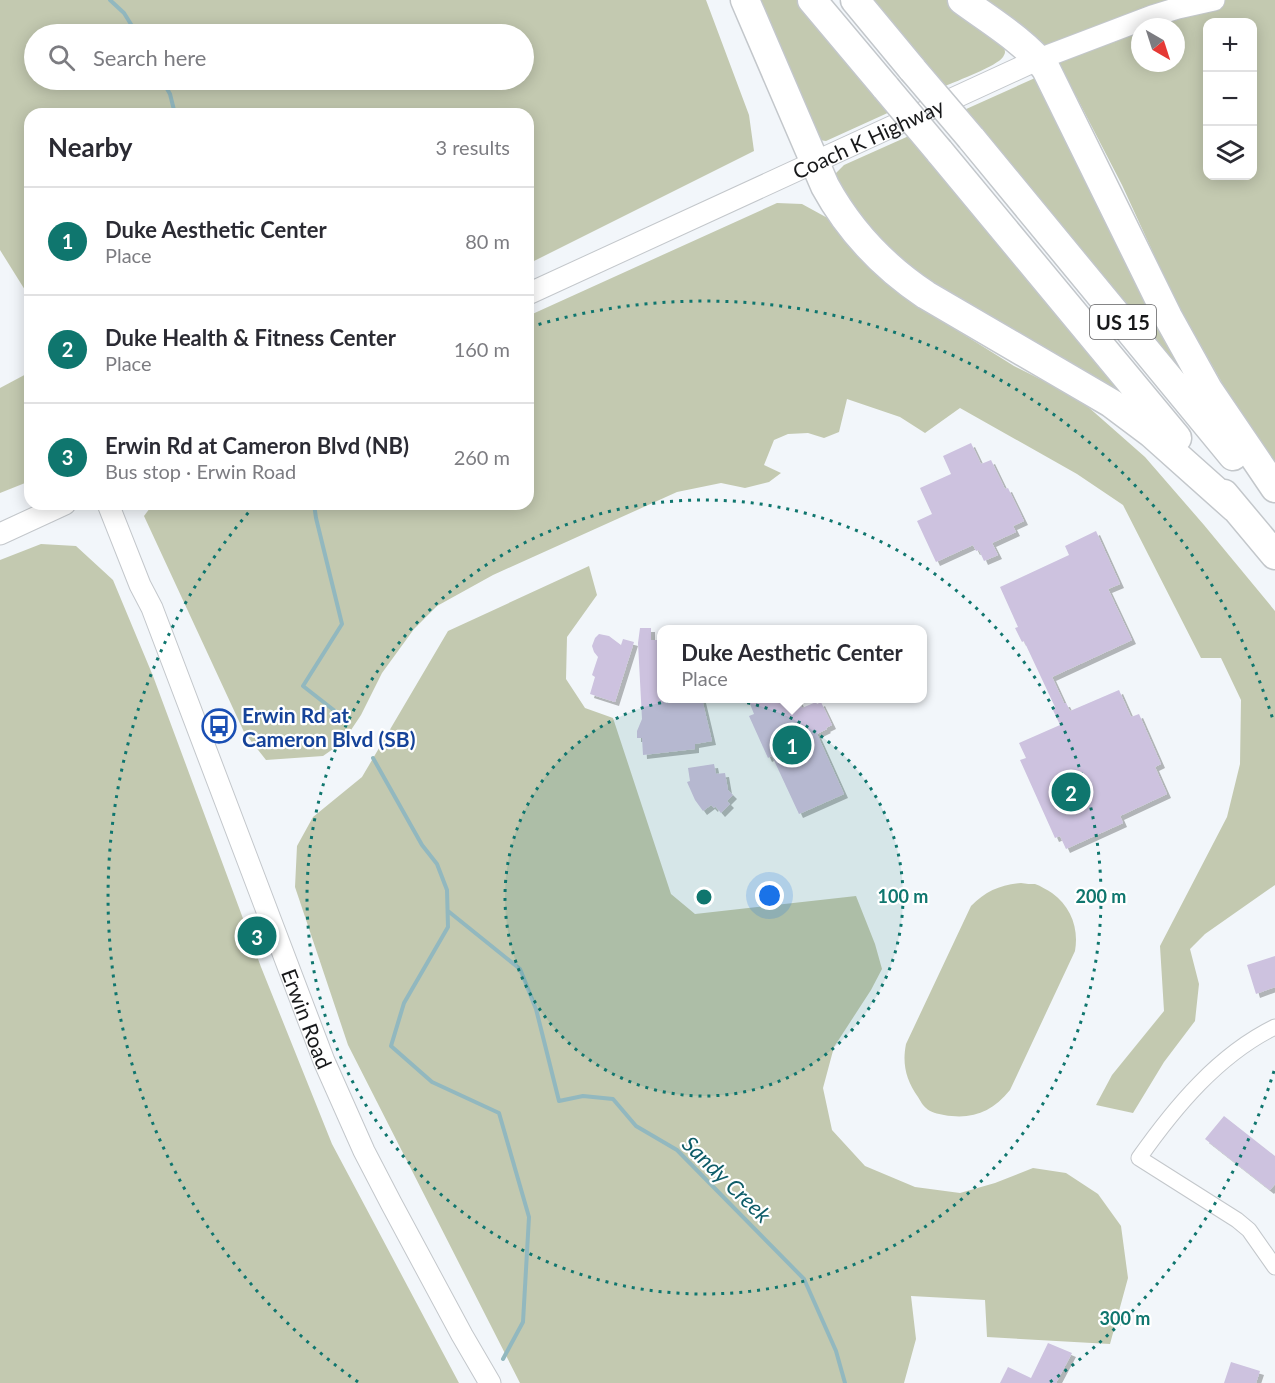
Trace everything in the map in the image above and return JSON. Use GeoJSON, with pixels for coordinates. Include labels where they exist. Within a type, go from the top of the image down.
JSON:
{"type":"FeatureCollection","features":[{"type":"Feature","properties":{"kind":"highway"},"geometry":{"type":"LineString","coordinates":[[746,0],[825,186],[850,225],[885,264],[904,281],[972,323],[1111,403],[1151,433],[1236,508]]}},
{"type":"Feature","properties":{"kind":"highway","name":"US 15"},"geometry":{"type":"LineString","coordinates":[[813,0],[1275,555]]}},
{"type":"Feature","properties":{"kind":"highway","name":"US 15"},"geometry":{"type":"LineString","coordinates":[[855,0],[1275,506]]}},
{"type":"Feature","properties":{"kind":"highway"},"geometry":{"type":"LineString","coordinates":[[962,0],[1004,30],[1038,59],[1046,69],[1186,351],[1208,389],[1275,488]]}},
{"type":"Feature","properties":{"kind":"main road","name":"Coach K Highway"},"geometry":{"type":"LineString","coordinates":[[534,291],[1038,59],[1152,16],[1214,0]]}},
{"type":"Feature","properties":{"kind":"main road"},"geometry":{"type":"LineString","coordinates":[[0,534],[51,510]]}},
{"type":"Feature","properties":{"kind":"main road","name":"Erwin Road"},"geometry":{"type":"LineString","coordinates":[[110,510],[140,585],[152,608],[324,1061],[364,1151],[490,1383]]}},
{"type":"Feature","properties":{"kind":"street"},"geometry":{"type":"LineString","coordinates":[[1275,1027],[1238,1050],[1199,1084],[1165,1121],[1139,1158],[1237,1220],[1249,1230],[1275,1267]]}},
{"type":"Feature","properties":{"kind":"green space"},"geometry":{"type":"Polygon","coordinates":[[[0,0],[706,0],[749,115],[754,151],[534,261],[534,108],[24,108],[24,288],[0,250],[0,0]]]}},
{"type":"Feature","properties":{"kind":"green space"},"geometry":{"type":"Polygon","coordinates":[[[752,0],[799,0],[892,111],[826,141],[819,140],[752,0]]]}},
{"type":"Feature","properties":{"kind":"green space"},"geometry":{"type":"Polygon","coordinates":[[[868,0],[950,0],[1004,47],[1005,54],[993,65],[945,86],[868,0]]]}},
{"type":"Feature","properties":{"kind":"green space"},"geometry":{"type":"Polygon","coordinates":[[[974,0],[1275,0],[1275,463],[1239,413],[1173,296],[1122,185],[1076,96],[1018,36],[974,0]]]}},
{"type":"Feature","properties":{"kind":"green space"},"geometry":{"type":"Polygon","coordinates":[[[1035,78],[1192,380],[1176,365],[964,110],[1035,78]]]}},
{"type":"Feature","properties":{"kind":"green space"},"geometry":{"type":"Polygon","coordinates":[[[911,135],[1112,378],[1123,396],[929,292],[849,217],[835,174],[844,165],[911,135]]]}},
{"type":"Feature","properties":{"kind":"green space"},"geometry":{"type":"Polygon","coordinates":[[[777,203],[802,204],[833,221],[923,309],[1014,366],[1078,398],[1145,457],[1275,611],[1275,885],[1205,934],[1190,949],[1199,984],[1195,1021],[1164,1062],[1133,1113],[1096,1105],[1112,1075],[1164,1011],[1160,946],[1227,817],[1240,764],[1241,700],[1221,658],[1201,658],[1123,505],[1077,474],[960,408],[925,433],[900,417],[847,399],[839,432],[824,438],[808,433],[788,434],[774,440],[764,465],[781,473],[769,482],[745,488],[721,483],[677,492],[493,575],[437,606],[414,629],[382,673],[361,715],[343,742],[323,756],[266,760],[244,732],[144,516],[148,510],[534,510],[534,313],[777,203]]]}},
{"type":"Feature","properties":{"kind":"green space"},"geometry":{"type":"Polygon","coordinates":[[[24,375],[24,483],[0,493],[0,388],[24,375]]]}},
{"type":"Feature","properties":{"kind":"green space"},"geometry":{"type":"Polygon","coordinates":[[[41,544],[76,546],[113,580],[153,676],[261,967],[332,1144],[459,1383],[0,1383],[0,560],[41,544]]]}},
{"type":"Feature","properties":{"kind":"green space"},"geometry":{"type":"Polygon","coordinates":[[[589,566],[597,595],[567,637],[566,679],[585,708],[613,718],[671,894],[695,914],[856,896],[882,969],[834,1047],[823,1088],[832,1130],[865,1166],[915,1187],[960,1193],[995,1183],[1033,1168],[1066,1173],[1098,1194],[1121,1226],[1128,1278],[1110,1344],[987,1337],[985,1300],[911,1296],[916,1339],[904,1383],[520,1383],[348,1045],[295,887],[297,846],[313,817],[362,777],[448,631],[589,566]]]}},
{"type":"Feature","properties":{"kind":"green space"},"geometry":{"type":"Polygon","coordinates":[[[1021,883],[1042,887],[1059,899],[1069,911],[1076,934],[1075,951],[1010,1090],[996,1104],[981,1113],[954,1116],[934,1113],[924,1106],[908,1078],[904,1058],[906,1044],[971,906],[982,896],[994,890],[1006,885],[1021,883]]]}},
{"type":"Feature","properties":{"kind":"building"},"geometry":{"type":"Polygon","coordinates":[[[971,443],[981,464],[991,460],[1024,521],[1013,526],[1016,532],[992,543],[998,555],[984,561],[979,550],[976,551],[973,545],[936,562],[917,521],[932,514],[920,488],[951,474],[943,456],[971,443]]]}},
{"type":"Feature","properties":{"kind":"building"},"geometry":{"type":"Polygon","coordinates":[[[1096,531],[1120,584],[1108,589],[1132,640],[1052,677],[1070,711],[1119,690],[1131,717],[1139,714],[1161,764],[1155,767],[1167,794],[1120,816],[1123,823],[1066,849],[1060,836],[1055,838],[1020,760],[1026,758],[1019,743],[1060,725],[1052,708],[1055,707],[1024,641],[1022,642],[1015,628],[1018,627],[1000,587],[1069,555],[1065,546],[1096,531]]]}},
{"type":"Feature","properties":{"kind":"building"},"geometry":{"type":"Polygon","coordinates":[[[640,628],[651,628],[651,640],[657,640],[657,703],[703,703],[712,741],[695,744],[695,749],[643,755],[642,738],[637,738],[642,719],[638,643],[640,628]]]}},
{"type":"Feature","properties":{"kind":"building"},"geometry":{"type":"Polygon","coordinates":[[[599,634],[609,636],[621,645],[623,639],[634,642],[615,702],[590,694],[595,677],[592,675],[598,657],[592,646],[599,634]]]}},
{"type":"Feature","properties":{"kind":"building"},"geometry":{"type":"Polygon","coordinates":[[[750,703],[800,703],[802,708],[814,703],[821,703],[832,725],[817,734],[844,794],[799,814],[772,756],[768,758],[749,716],[754,714],[750,703]]]}},
{"type":"Feature","properties":{"kind":"building"},"geometry":{"type":"Polygon","coordinates":[[[714,764],[716,774],[725,773],[728,790],[733,795],[727,801],[730,804],[721,813],[711,805],[703,811],[687,782],[690,781],[688,768],[714,764]]]}},
{"type":"Feature","properties":{"kind":"building"},"geometry":{"type":"Polygon","coordinates":[[[1275,956],[1275,987],[1256,994],[1247,965],[1275,956]]]}},
{"type":"Feature","properties":{"kind":"building"},"geometry":{"type":"Polygon","coordinates":[[[1224,1116],[1275,1156],[1275,1184],[1270,1190],[1205,1139],[1224,1116]]]}},
{"type":"Feature","properties":{"kind":"building"},"geometry":{"type":"Polygon","coordinates":[[[1048,1343],[1072,1353],[1056,1383],[1000,1383],[1008,1367],[1031,1378],[1048,1343]]]}},
{"type":"Feature","properties":{"kind":"building"},"geometry":{"type":"Polygon","coordinates":[[[1231,1362],[1260,1371],[1256,1383],[1224,1383],[1231,1362]]]}},
{"type":"Feature","properties":{"kind":"waterway","name":"Sandy Creek"},"geometry":{"type":"LineString","coordinates":[[110,0],[124,13],[131,24]]}},
{"type":"Feature","properties":{"kind":"waterway","name":"Sandy Creek"},"geometry":{"type":"LineString","coordinates":[[168,90],[174,108]]}},
{"type":"Feature","properties":{"kind":"waterway","name":"Sandy Creek"},"geometry":{"type":"LineString","coordinates":[[315,510],[342,624],[303,686],[340,715]]}},
{"type":"Feature","properties":{"kind":"waterway"},"geometry":{"type":"LineString","coordinates":[[373,758],[422,845],[437,864],[447,890],[448,927],[404,1003],[391,1046],[432,1082],[499,1113],[529,1217],[523,1322],[503,1359]]}},
{"type":"Feature","properties":{"kind":"waterway","name":"Sandy Creek"},"geometry":{"type":"LineString","coordinates":[[448,911],[520,969],[536,1009],[559,1101],[583,1096],[613,1099],[636,1126],[677,1150],[804,1279],[836,1351],[845,1383]]}},
{"type":"Feature","properties":{"kind":"place","name":"Erwin Rd at Cameron Blvd (SB)"},"geometry":{"type":"Point","coordinates":[219,726]}},
{"type":"Feature","properties":{"kind":"place","name":"Duke Aesthetic Center"},"geometry":{"type":"Point","coordinates":[792,745]}},
{"type":"Feature","properties":{"kind":"place","name":"Duke Health & Fitness Center"},"geometry":{"type":"Point","coordinates":[1071,792]}},
{"type":"Feature","properties":{"kind":"place","name":"Erwin Rd at Cameron Blvd (NB)"},"geometry":{"type":"Point","coordinates":[257,936]}}]}
